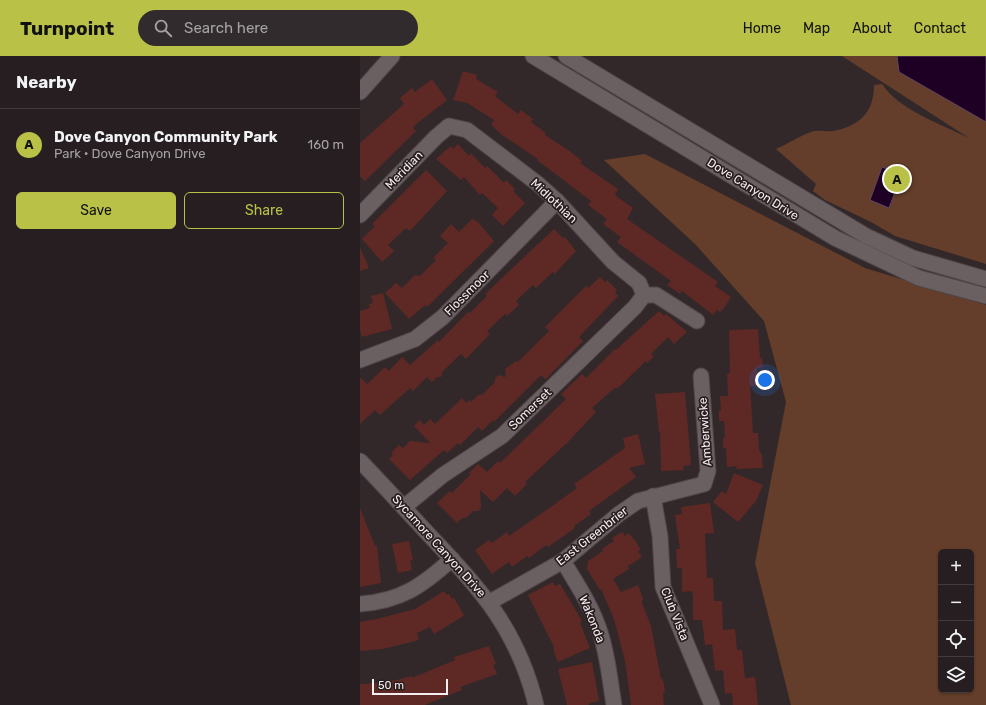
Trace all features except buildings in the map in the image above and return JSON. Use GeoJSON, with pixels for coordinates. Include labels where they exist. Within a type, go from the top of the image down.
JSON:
{"type":"FeatureCollection","features":[{"type":"Feature","properties":{"kind":"street"},"geometry":{"type":"LineString","coordinates":[[360,92],[392,56]]}},
{"type":"Feature","properties":{"kind":"street","name":"Dove Canyon Drive"},"geometry":{"type":"LineString","coordinates":[[533,56],[835,238],[919,278],[986,296]]}},
{"type":"Feature","properties":{"kind":"street","name":"Dove Canyon Drive"},"geometry":{"type":"LineString","coordinates":[[566,56],[866,236],[913,258],[986,279]]}},
{"type":"Feature","properties":{"kind":"street","name":"Midlothian"},"geometry":{"type":"LineString","coordinates":[[449,126],[468,130],[538,184],[557,201],[613,262],[639,283],[644,295]]}},
{"type":"Feature","properties":{"kind":"street","name":"Meridian"},"geometry":{"type":"LineString","coordinates":[[360,215],[436,137],[449,126]]}},
{"type":"Feature","properties":{"kind":"street","name":"Flossmoor"},"geometry":{"type":"LineString","coordinates":[[360,360],[415,339],[444,317],[557,201]]}},
{"type":"Feature","properties":{"kind":"street"},"geometry":{"type":"LineString","coordinates":[[644,295],[656,295],[697,321]]}},
{"type":"Feature","properties":{"kind":"street","name":"Somerset"},"geometry":{"type":"LineString","coordinates":[[404,507],[443,475],[502,436],[635,307],[644,295]]}},
{"type":"Feature","properties":{"kind":"street","name":"Amberwicke"},"geometry":{"type":"LineString","coordinates":[[653,496],[700,487],[704,484],[708,471],[701,376]]}},
{"type":"Feature","properties":{"kind":"street","name":"Sycamore Canyon Drive"},"geometry":{"type":"LineString","coordinates":[[360,461],[472,580],[490,602],[501,618],[522,659],[536,705]]}},
{"type":"Feature","properties":{"kind":"street","name":"East Greenbrier"},"geometry":{"type":"LineString","coordinates":[[490,602],[563,561],[619,514],[638,501],[653,496]]}},
{"type":"Feature","properties":{"kind":"street","name":"Club Vista"},"geometry":{"type":"LineString","coordinates":[[653,496],[660,536],[663,587],[712,705]]}},
{"type":"Feature","properties":{"kind":"street"},"geometry":{"type":"LineString","coordinates":[[360,604],[370,604],[402,595],[425,583],[452,559]]}},
{"type":"Feature","properties":{"kind":"street","name":"Wakonda"},"geometry":{"type":"LineString","coordinates":[[563,561],[588,603],[600,631],[608,663],[614,705]]}},
{"type":"Feature","properties":{"kind":"shaded area"},"geometry":{"type":"Polygon","coordinates":[[[842,56],[986,56],[986,264],[895,236],[871,222],[825,200],[813,191],[816,184],[776,149],[812,132],[833,131],[851,126],[864,116],[868,110],[873,95],[874,85],[882,84],[889,93],[909,109],[969,138],[842,56]]]}},
{"type":"Feature","properties":{"kind":"shaded area"},"geometry":{"type":"Polygon","coordinates":[[[897,56],[986,56],[986,122],[899,72],[897,56]]]}},
{"type":"Feature","properties":{"kind":"shaded area"},"geometry":{"type":"Polygon","coordinates":[[[645,154],[865,268],[986,305],[986,705],[791,705],[755,563],[786,402],[764,321],[695,244],[604,160],[645,154]]]}},
{"type":"Feature","properties":{"kind":"shaded area"},"geometry":{"type":"Polygon","coordinates":[[[882,167],[904,176],[903,178],[907,182],[905,185],[897,187],[889,208],[870,200],[882,167]]]}},
{"type":"Feature","properties":{"kind":"place","name":"Dove Canyon Community Park"},"geometry":{"type":"Point","coordinates":[897,179]}}]}
